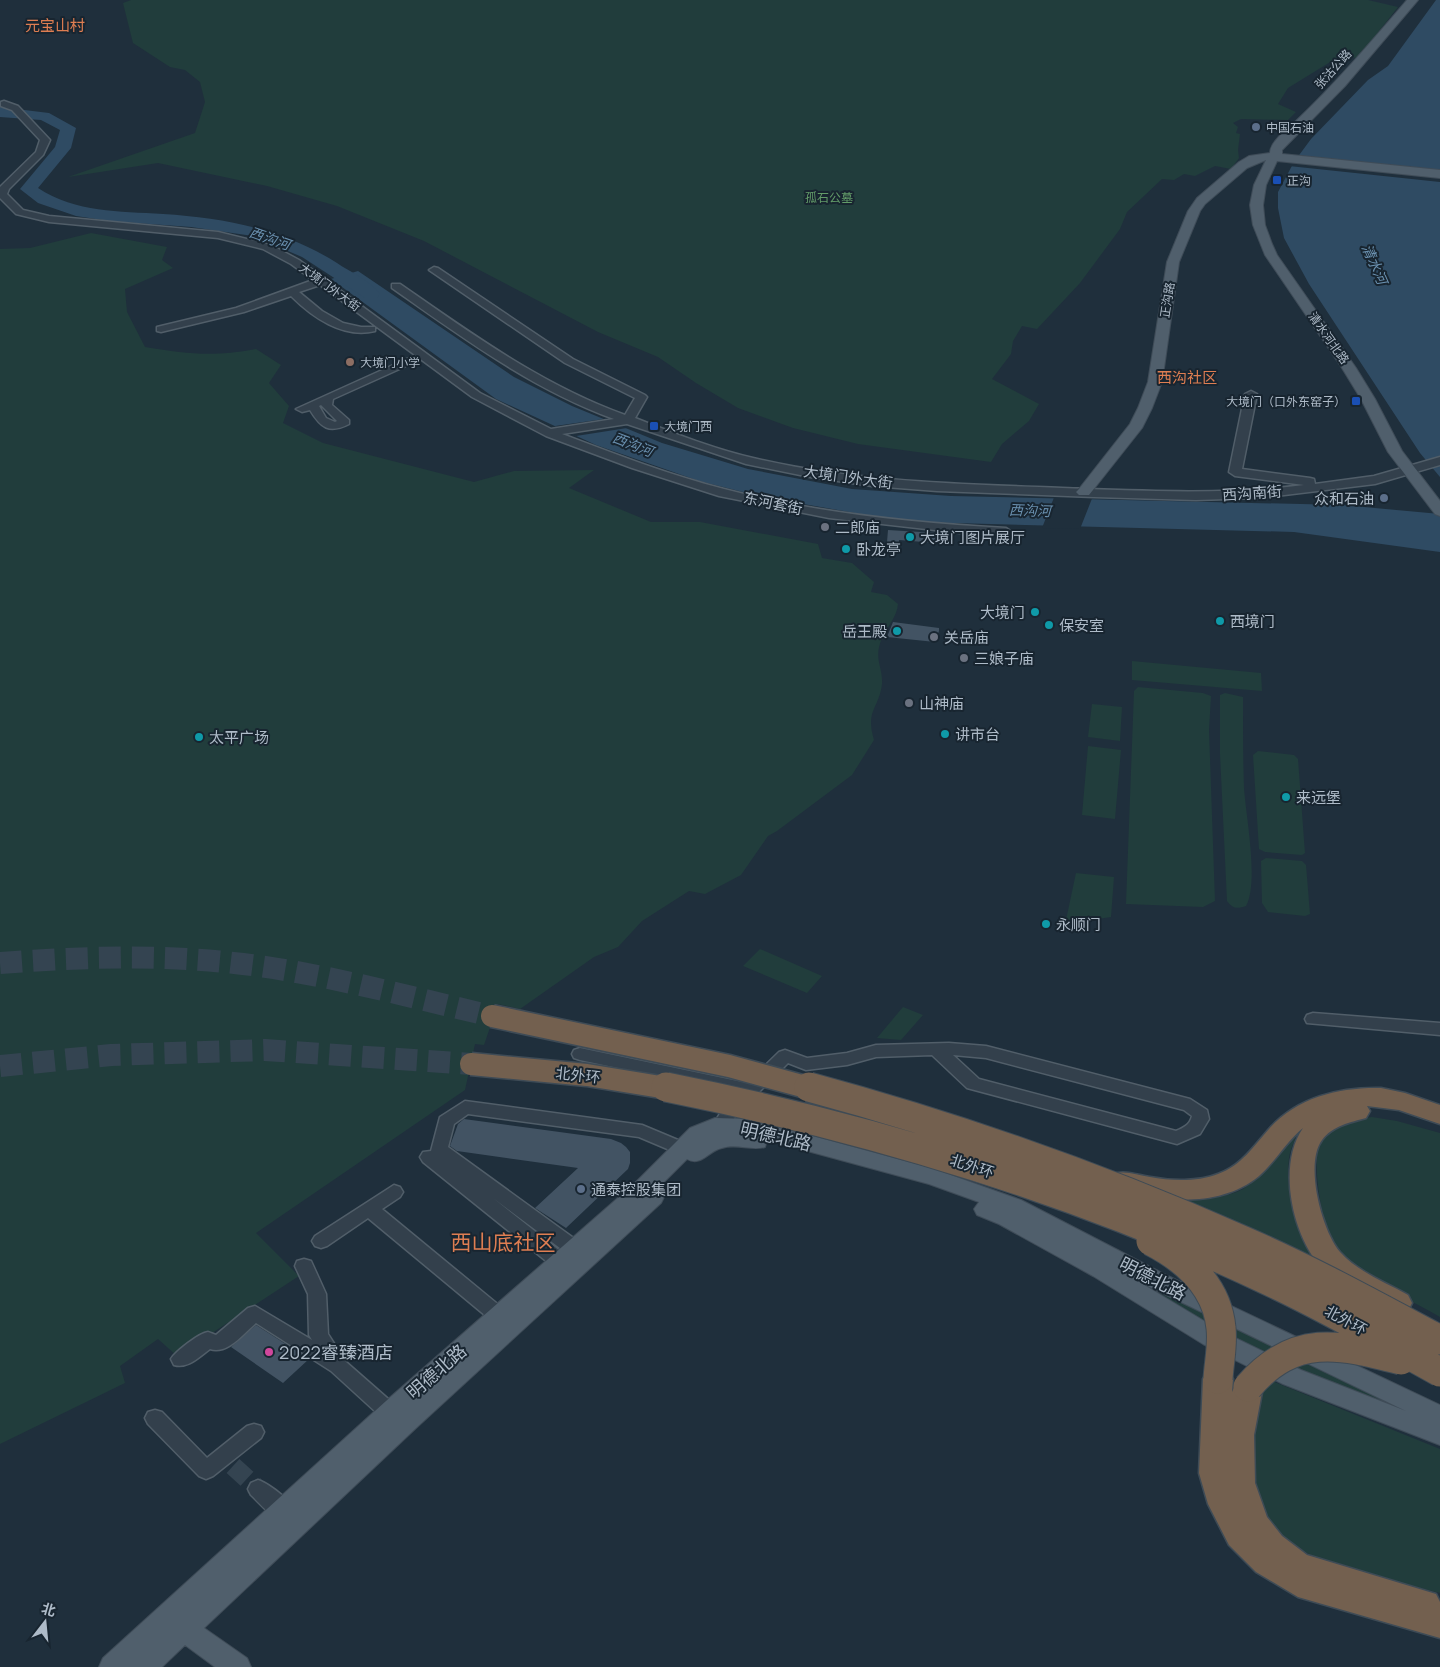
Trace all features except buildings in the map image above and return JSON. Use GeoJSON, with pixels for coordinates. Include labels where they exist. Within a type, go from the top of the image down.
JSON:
{"type":"FeatureCollection","features":[{"type":"Feature","properties":{"kind":"highway","name":"北外环"},"geometry":{"type":"LineString","coordinates":[[492,1016],[729,1066],[860,1102],[976,1138],[1128,1193],[1245,1241],[1369,1302],[1440,1340]]}},
{"type":"Feature","properties":{"kind":"highway","name":"北外环"},"geometry":{"type":"LineString","coordinates":[[471,1064],[603,1077],[695,1093],[829,1124],[922,1149],[1021,1182],[1181,1242],[1272,1282],[1351,1322],[1438,1371]]}},
{"type":"Feature","properties":{"kind":"highway"},"geometry":{"type":"LineString","coordinates":[[860,1102],[976,1132],[1127,1182],[1181,1190],[1214,1186],[1249,1170],[1291,1122],[1318,1107],[1346,1099],[1393,1098],[1440,1115]]}},
{"type":"Feature","properties":{"kind":"highway"},"geometry":{"type":"LineString","coordinates":[[1440,1126],[1418,1117],[1395,1112],[1363,1110],[1335,1117],[1319,1127],[1308,1139],[1302,1166],[1308,1210],[1317,1238],[1330,1259],[1344,1271],[1440,1326]]}},
{"type":"Feature","properties":{"kind":"highway"},"geometry":{"type":"LineString","coordinates":[[829,1124],[1120,1226],[1162,1246],[1191,1267],[1208,1287],[1215,1300],[1221,1328],[1214,1473],[1223,1504],[1240,1535],[1267,1562],[1308,1588],[1440,1624]]}},
{"type":"Feature","properties":{"kind":"highway"},"geometry":{"type":"LineString","coordinates":[[1438,1371],[1364,1350],[1325,1347],[1290,1352],[1274,1359],[1258,1372],[1248,1387],[1240,1415],[1239,1486],[1253,1522],[1265,1540],[1292,1563],[1334,1578],[1440,1608]]}},
{"type":"Feature","properties":{"kind":"main road","name":"张沽公路"},"geometry":{"type":"LineString","coordinates":[[1276,158],[1276,149],[1341,84],[1413,0]]}},
{"type":"Feature","properties":{"kind":"main road","name":"正沟路"},"geometry":{"type":"LineString","coordinates":[[1089,492],[1146,425],[1155,405],[1161,385],[1180,264],[1187,239],[1206,203],[1248,166],[1276,158],[1440,176]]}},
{"type":"Feature","properties":{"kind":"main road","name":"清水河北路"},"geometry":{"type":"LineString","coordinates":[[1276,158],[1260,183],[1256,202],[1256,218],[1263,238],[1272,255],[1416,468],[1440,511]]}},
{"type":"Feature","properties":{"kind":"main road","name":"清水河北路"},"geometry":{"type":"LineString","coordinates":[[1416,468],[1440,498]]}},
{"type":"Feature","properties":{"kind":"main road","name":"明德北路"},"geometry":{"type":"LineString","coordinates":[[113,1667],[176,1623],[396,1418],[574,1260],[688,1152],[709,1142],[721,1132],[750,1127],[925,1175],[1013,1206],[1160,1282],[1440,1416]]}},
{"type":"Feature","properties":{"kind":"main road","name":"明德北路"},"geometry":{"type":"LineString","coordinates":[[721,1132],[770,1143],[922,1186],[1007,1218],[1101,1270],[1211,1338],[1292,1377],[1440,1435]]}},
{"type":"Feature","properties":{"kind":"main road","name":"明德北路"},"geometry":{"type":"LineString","coordinates":[[143,1667],[176,1623]]}},
{"type":"Feature","properties":{"kind":"main road"},"geometry":{"type":"LineString","coordinates":[[176,1623],[237,1667]]}},
{"type":"Feature","properties":{"kind":"street"},"geometry":{"type":"LineString","coordinates":[[2,104],[26,108],[43,123],[40,131],[15,108],[2,104]]}},
{"type":"Feature","properties":{"kind":"street","name":"大境门外大街"},"geometry":{"type":"LineString","coordinates":[[40,131],[45,140],[40,153],[9,182],[2,194],[20,212],[63,222],[185,231],[236,239],[267,247],[285,255],[322,281],[476,395],[549,433]]}},
{"type":"Feature","properties":{"kind":"street"},"geometry":{"type":"LineString","coordinates":[[434,270],[569,361],[641,397],[628,420],[549,433]]}},
{"type":"Feature","properties":{"kind":"street"},"geometry":{"type":"LineString","coordinates":[[161,329],[240,310],[322,281]]}},
{"type":"Feature","properties":{"kind":"street","name":"大境门外大街"},"geometry":{"type":"LineString","coordinates":[[396,286],[537,381],[596,410],[750,461],[810,473],[872,482],[937,487],[1089,492]]}},
{"type":"Feature","properties":{"kind":"street"},"geometry":{"type":"LineString","coordinates":[[293,292],[304,303],[326,318],[351,330],[364,332],[383,326]]}},
{"type":"Feature","properties":{"kind":"street"},"geometry":{"type":"LineString","coordinates":[[371,329],[469,401],[487,409],[495,406]]}},
{"type":"Feature","properties":{"kind":"street"},"geometry":{"type":"LineString","coordinates":[[302,409],[318,400],[328,398],[411,360]]}},
{"type":"Feature","properties":{"kind":"street"},"geometry":{"type":"LineString","coordinates":[[1251,394],[1235,472],[1335,486]]}},
{"type":"Feature","properties":{"kind":"street"},"geometry":{"type":"LineString","coordinates":[[316,408],[322,420],[334,427],[345,422],[326,406],[328,398]]}},
{"type":"Feature","properties":{"kind":"street","name":"东河套街"},"geometry":{"type":"LineString","coordinates":[[549,433],[684,481],[757,501],[880,522],[1006,532]]}},
{"type":"Feature","properties":{"kind":"street","name":"西沟南街"},"geometry":{"type":"LineString","coordinates":[[1089,492],[1196,496],[1250,494],[1335,486],[1375,480],[1440,461]]}},
{"type":"Feature","properties":{"kind":"street"},"geometry":{"type":"LineString","coordinates":[[1250,494],[1253,475]]}},
{"type":"Feature","properties":{"kind":"street"},"geometry":{"type":"LineString","coordinates":[[1313,1019],[1440,1029]]}},
{"type":"Feature","properties":{"kind":"street"},"geometry":{"type":"LineString","coordinates":[[721,1132],[730,1110],[785,1056],[806,1064],[847,1059],[876,1051],[936,1049],[986,1052],[1190,1105],[1200,1114],[1200,1122],[1193,1130],[1177,1138],[973,1084],[936,1049]]}},
{"type":"Feature","properties":{"kind":"street"},"geometry":{"type":"LineString","coordinates":[[580,1054],[750,1090]]}},
{"type":"Feature","properties":{"kind":"street"},"geometry":{"type":"LineString","coordinates":[[574,1260],[439,1149],[446,1121],[465,1107],[642,1131],[688,1152]]}},
{"type":"Feature","properties":{"kind":"street"},"geometry":{"type":"LineString","coordinates":[[429,1157],[574,1260]]}},
{"type":"Feature","properties":{"kind":"street"},"geometry":{"type":"LineString","coordinates":[[321,1241],[394,1192]]}},
{"type":"Feature","properties":{"kind":"street"},"geometry":{"type":"LineString","coordinates":[[370,1209],[505,1321]]}},
{"type":"Feature","properties":{"kind":"street"},"geometry":{"type":"LineString","coordinates":[[304,1266],[317,1294],[319,1334],[339,1368]]}},
{"type":"Feature","properties":{"kind":"street"},"geometry":{"type":"LineString","coordinates":[[181,1359],[208,1340],[218,1344],[255,1313],[339,1368],[396,1418]]}},
{"type":"Feature","properties":{"kind":"street"},"geometry":{"type":"LineString","coordinates":[[155,1418],[206,1470],[228,1461],[254,1432]]}},
{"type":"Feature","properties":{"kind":"street"},"geometry":{"type":"LineString","coordinates":[[258,1489],[290,1517]]}},
{"type":"Feature","properties":{"kind":"green space","name":"孤石公墓"},"geometry":{"type":"Polygon","coordinates":[[[131,0],[1368,0],[1398,7],[1358,58],[1340,56],[1288,88],[1278,104],[1296,112],[1288,120],[1241,119],[1233,123],[1238,127],[1236,133],[1240,134],[1239,158],[1231,169],[1215,166],[1195,176],[1184,174],[1174,180],[1162,179],[1127,212],[1120,229],[1080,283],[1037,329],[1022,326],[1013,341],[1011,354],[992,379],[1039,404],[1029,421],[1002,444],[991,462],[858,444],[793,428],[738,408],[658,357],[598,332],[424,241],[337,206],[267,186],[158,163],[68,177],[195,133],[205,102],[200,82],[185,70],[170,67],[133,43],[123,3],[131,0]]]}},
{"type":"Feature","properties":{"kind":"green space"},"geometry":{"type":"Polygon","coordinates":[[[91,233],[167,247],[162,260],[173,268],[125,289],[127,312],[145,347],[200,354],[256,349],[281,365],[269,383],[289,406],[283,423],[323,443],[474,482],[514,471],[594,470],[569,488],[651,522],[700,522],[818,544],[822,558],[852,563],[874,582],[871,592],[887,595],[898,604],[894,618],[879,645],[878,657],[882,684],[871,722],[874,740],[852,775],[768,836],[741,875],[705,894],[689,891],[642,921],[618,947],[594,957],[520,1009],[498,1004],[484,1045],[475,1044],[465,1090],[256,1233],[299,1276],[177,1356],[158,1339],[120,1366],[125,1383],[0,1444],[0,249],[30,248],[91,233]]]}},
{"type":"Feature","properties":{"kind":"green space"},"geometry":{"type":"Polygon","coordinates":[[[1132,661],[1261,673],[1262,691],[1132,680],[1132,661]]]}},
{"type":"Feature","properties":{"kind":"green space"},"geometry":{"type":"Polygon","coordinates":[[[1138,687],[1203,693],[1211,696],[1209,730],[1215,901],[1203,907],[1126,904],[1134,691],[1138,687]]]}},
{"type":"Feature","properties":{"kind":"green space"},"geometry":{"type":"Polygon","coordinates":[[[1225,693],[1243,697],[1244,788],[1252,866],[1250,895],[1246,906],[1238,908],[1231,906],[1227,901],[1220,754],[1220,695],[1225,693]]]}},
{"type":"Feature","properties":{"kind":"green space"},"geometry":{"type":"Polygon","coordinates":[[[1092,704],[1122,707],[1120,741],[1088,737],[1092,704]]]}},
{"type":"Feature","properties":{"kind":"green space"},"geometry":{"type":"Polygon","coordinates":[[[1088,746],[1121,750],[1115,819],[1082,815],[1088,746]]]}},
{"type":"Feature","properties":{"kind":"green space"},"geometry":{"type":"Polygon","coordinates":[[[1258,751],[1294,755],[1298,759],[1305,853],[1302,855],[1265,852],[1259,849],[1253,755],[1258,751]]]}},
{"type":"Feature","properties":{"kind":"green space"},"geometry":{"type":"Polygon","coordinates":[[[1266,858],[1302,861],[1306,865],[1310,914],[1305,916],[1268,912],[1262,903],[1261,861],[1266,858]]]}},
{"type":"Feature","properties":{"kind":"green space"},"geometry":{"type":"Polygon","coordinates":[[[1076,873],[1114,877],[1111,917],[1078,922],[1066,920],[1076,873]]]}},
{"type":"Feature","properties":{"kind":"green space"},"geometry":{"type":"Polygon","coordinates":[[[760,949],[822,976],[807,993],[743,966],[760,949]]]}},
{"type":"Feature","properties":{"kind":"green space"},"geometry":{"type":"Polygon","coordinates":[[[903,1007],[923,1015],[901,1040],[877,1038],[903,1007]]]}},
{"type":"Feature","properties":{"kind":"green space"},"geometry":{"type":"Polygon","coordinates":[[[1372,1117],[1397,1121],[1440,1133],[1440,1317],[1361,1272],[1340,1253],[1328,1232],[1321,1207],[1317,1177],[1320,1143],[1336,1127],[1357,1119],[1372,1117]]]}},
{"type":"Feature","properties":{"kind":"green space"},"geometry":{"type":"Polygon","coordinates":[[[1299,1129],[1290,1155],[1289,1185],[1302,1233],[1314,1257],[1185,1201],[1222,1196],[1243,1189],[1266,1169],[1299,1129]]]}},
{"type":"Feature","properties":{"kind":"green space"},"geometry":{"type":"Polygon","coordinates":[[[1116,1267],[1435,1422],[1434,1426],[1245,1347],[1196,1321],[1116,1267]]]}},
{"type":"Feature","properties":{"kind":"green space"},"geometry":{"type":"Polygon","coordinates":[[[1272,1381],[1440,1449],[1440,1593],[1340,1567],[1315,1557],[1293,1544],[1275,1528],[1263,1507],[1257,1488],[1254,1468],[1253,1434],[1256,1407],[1272,1381]]]}},
{"type":"Feature","properties":{"kind":"water","name":"清水河"},"geometry":{"type":"Polygon","coordinates":[[[1436,0],[1440,0],[1440,477],[1420,453],[1309,284],[1284,238],[1278,208],[1278,192],[1294,162],[1311,139],[1368,80],[1388,66],[1436,0]]]}},
{"type":"Feature","properties":{"kind":"water"},"geometry":{"type":"Polygon","coordinates":[[[358,271],[514,377],[572,406],[662,443],[748,469],[852,489],[951,496],[1342,505],[1440,514],[1440,552],[1294,532],[916,522],[763,497],[699,481],[596,445],[496,399],[331,279],[358,271]]]}},
{"type":"Feature","properties":{"kind":"pier"},"geometry":{"type":"Polygon","coordinates":[[[1296,155],[1440,170],[1440,182],[1289,166],[1296,155]]]}},
{"type":"Feature","properties":{"kind":"pier"},"geometry":{"type":"Polygon","coordinates":[[[604,419],[627,428],[576,436],[555,426],[604,419]]]}},
{"type":"Feature","properties":{"kind":"pier"},"geometry":{"type":"Polygon","coordinates":[[[1055,495],[1093,496],[1080,529],[1042,528],[1055,495]]]}},
{"type":"Feature","properties":{"kind":"waterway","name":"西沟河"},"geometry":{"type":"LineString","coordinates":[[0,112],[44,116],[68,128],[63,148],[28,189],[44,199],[60,206],[92,215],[163,219],[257,232],[292,245],[340,273],[371,294]]}},
{"type":"Feature","properties":{"kind":"tunnel"},"geometry":{"type":"LineString","coordinates":[[0,963],[61,959],[152,958],[243,964],[337,980],[492,1016]]}},
{"type":"Feature","properties":{"kind":"tunnel"},"geometry":{"type":"LineString","coordinates":[[0,1066],[111,1055],[265,1050],[471,1064]]}},
{"type":"Feature","properties":{"kind":"tunnel"},"geometry":{"type":"LineString","coordinates":[[233,1466],[258,1489]]}},
{"type":"Feature","properties":{"kind":"place","name":"中国石油"},"geometry":{"type":"Point","coordinates":[1256,127]}},
{"type":"Feature","properties":{"kind":"place","name":"正沟"},"geometry":{"type":"Point","coordinates":[1277,180]}},
{"type":"Feature","properties":{"kind":"place","name":"大境门小学"},"geometry":{"type":"Point","coordinates":[350,362]}},
{"type":"Feature","properties":{"kind":"place","name":"大境门（口外东窑子）"},"geometry":{"type":"Point","coordinates":[1356,401]}},
{"type":"Feature","properties":{"kind":"place","name":"大境门西"},"geometry":{"type":"Point","coordinates":[654,426]}},
{"type":"Feature","properties":{"kind":"place","name":"众和石油"},"geometry":{"type":"Point","coordinates":[1384,498]}},
{"type":"Feature","properties":{"kind":"place","name":"二郎庙"},"geometry":{"type":"Point","coordinates":[825,527]}},
{"type":"Feature","properties":{"kind":"place","name":"大境门图片展厅"},"geometry":{"type":"Point","coordinates":[910,537]}},
{"type":"Feature","properties":{"kind":"place","name":"卧龙亭"},"geometry":{"type":"Point","coordinates":[846,549]}},
{"type":"Feature","properties":{"kind":"place","name":"大境门"},"geometry":{"type":"Point","coordinates":[1035,612]}},
{"type":"Feature","properties":{"kind":"place","name":"西境门"},"geometry":{"type":"Point","coordinates":[1220,621]}},
{"type":"Feature","properties":{"kind":"place","name":"保安室"},"geometry":{"type":"Point","coordinates":[1049,625]}},
{"type":"Feature","properties":{"kind":"place","name":"岳王殿"},"geometry":{"type":"Point","coordinates":[897,631]}},
{"type":"Feature","properties":{"kind":"place","name":"关岳庙"},"geometry":{"type":"Point","coordinates":[934,637]}},
{"type":"Feature","properties":{"kind":"place","name":"三娘子庙"},"geometry":{"type":"Point","coordinates":[964,658]}},
{"type":"Feature","properties":{"kind":"place","name":"山神庙"},"geometry":{"type":"Point","coordinates":[909,703]}},
{"type":"Feature","properties":{"kind":"place","name":"讲市台"},"geometry":{"type":"Point","coordinates":[945,734]}},
{"type":"Feature","properties":{"kind":"place","name":"太平广场"},"geometry":{"type":"Point","coordinates":[199,737]}},
{"type":"Feature","properties":{"kind":"place","name":"来远堡"},"geometry":{"type":"Point","coordinates":[1286,797]}},
{"type":"Feature","properties":{"kind":"place","name":"永顺门"},"geometry":{"type":"Point","coordinates":[1046,924]}},
{"type":"Feature","properties":{"kind":"place","name":"通泰控股集团"},"geometry":{"type":"Point","coordinates":[581,1189]}},
{"type":"Feature","properties":{"kind":"place","name":"2022睿臻酒店"},"geometry":{"type":"Point","coordinates":[269,1352]}},
{"type":"Feature","properties":{"kind":"district","name":"元宝山村"},"geometry":{"type":"Point","coordinates":[55,25]}},
{"type":"Feature","properties":{"kind":"district","name":"西沟社区"},"geometry":{"type":"Point","coordinates":[1187,377]}},
{"type":"Feature","properties":{"kind":"district","name":"西山底社区"},"geometry":{"type":"Point","coordinates":[503,1242]}}]}
